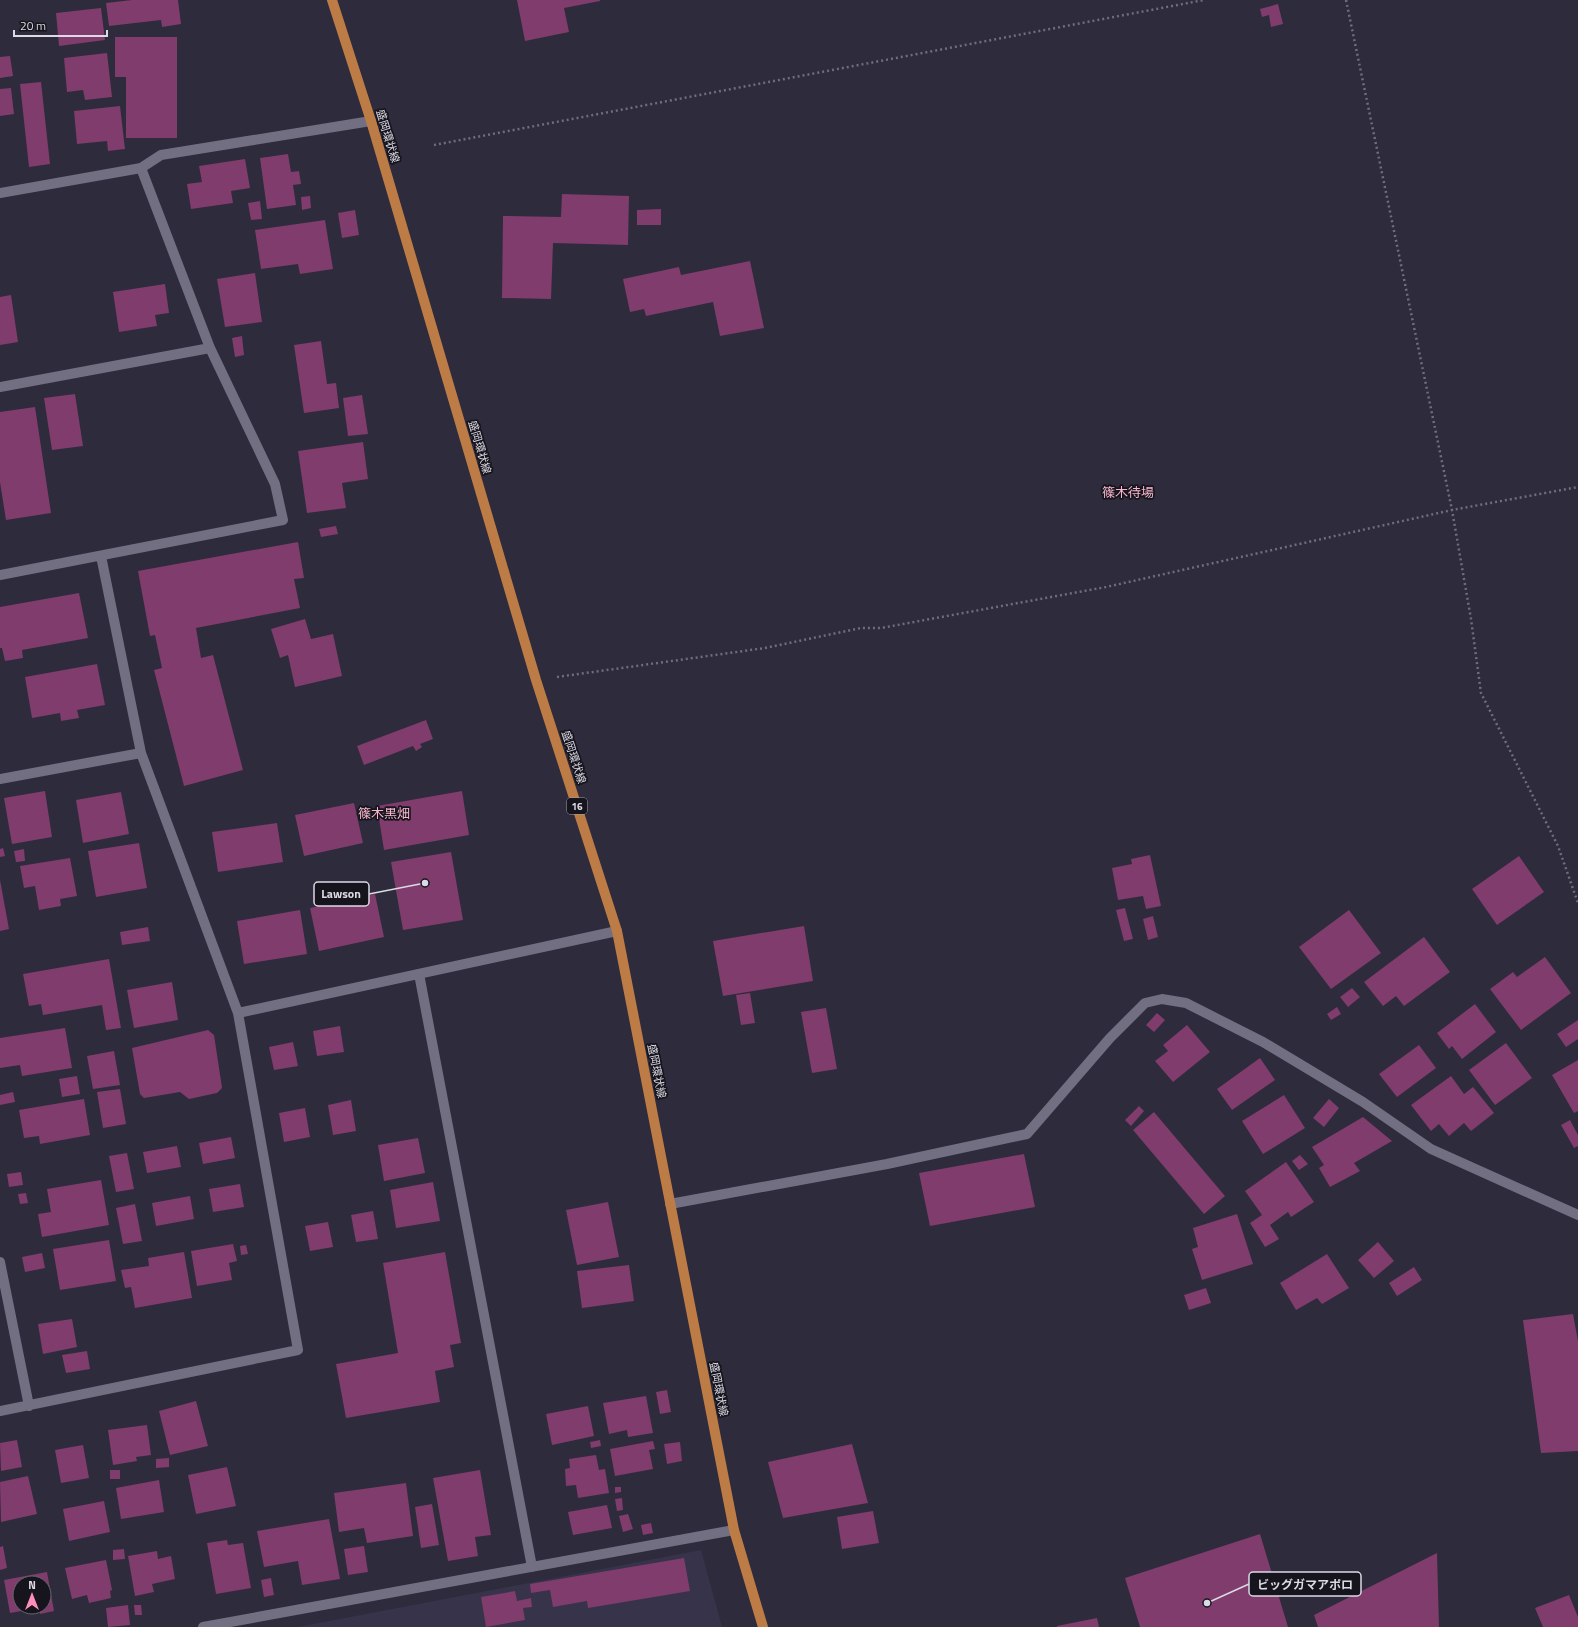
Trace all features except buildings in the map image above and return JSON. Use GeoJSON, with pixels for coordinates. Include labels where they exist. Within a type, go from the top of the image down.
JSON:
{"type":"FeatureCollection","features":[{"type":"Feature","properties":{"kind":"main road","name":"盛岡環状線"},"geometry":{"type":"LineString","coordinates":[[332,0],[371,120],[536,680],[617,932],[734,1530],[763,1627]]}},
{"type":"Feature","properties":{"kind":"street"},"geometry":{"type":"LineString","coordinates":[[0,193],[140,168],[161,155],[371,120]]}},
{"type":"Feature","properties":{"kind":"street"},"geometry":{"type":"LineString","coordinates":[[0,575],[282,520],[275,484],[210,348],[140,168]]}},
{"type":"Feature","properties":{"kind":"street"},"geometry":{"type":"LineString","coordinates":[[0,387],[210,348]]}},
{"type":"Feature","properties":{"kind":"street"},"geometry":{"type":"LineString","coordinates":[[0,1411],[298,1350],[238,1013],[141,753],[101,556]]}},
{"type":"Feature","properties":{"kind":"street"},"geometry":{"type":"LineString","coordinates":[[0,779],[141,753]]}},
{"type":"Feature","properties":{"kind":"street"},"geometry":{"type":"LineString","coordinates":[[238,1013],[617,932]]}},
{"type":"Feature","properties":{"kind":"street"},"geometry":{"type":"LineString","coordinates":[[419,974],[532,1567]]}},
{"type":"Feature","properties":{"kind":"street"},"geometry":{"type":"LineString","coordinates":[[670,1204],[888,1164],[1027,1134],[1110,1038],[1144,1003],[1162,999],[1186,1003],[1263,1042],[1363,1102],[1431,1149],[1578,1214]]}},
{"type":"Feature","properties":{"kind":"street"},"geometry":{"type":"LineString","coordinates":[[0,1262],[30,1406]]}},
{"type":"Feature","properties":{"kind":"street"},"geometry":{"type":"LineString","coordinates":[[203,1627],[734,1530]]}},
{"type":"Feature","properties":{"kind":"path"},"geometry":{"type":"LineString","coordinates":[[434,145],[1204,0]]}},
{"type":"Feature","properties":{"kind":"path"},"geometry":{"type":"LineString","coordinates":[[1346,0],[1452,510],[1471,619],[1480,693],[1558,846],[1578,903]]}},
{"type":"Feature","properties":{"kind":"path"},"geometry":{"type":"LineString","coordinates":[[536,680],[765,648],[861,628],[881,628],[1106,587],[1452,510],[1578,487]]}},
{"type":"Feature","properties":{"kind":"shaded area"},"geometry":{"type":"Polygon","coordinates":[[[701,1550],[722,1627],[298,1627],[701,1550]]]}},
{"type":"Feature","properties":{"kind":"place","name":"Lawson"},"geometry":{"type":"Point","coordinates":[425,883]}},
{"type":"Feature","properties":{"kind":"place","name":"ビッグガマアポロ"},"geometry":{"type":"Point","coordinates":[1207,1603]}},
{"type":"Feature","properties":{"kind":"district","name":"篠木待場"},"geometry":{"type":"Point","coordinates":[1128,492]}},
{"type":"Feature","properties":{"kind":"district","name":"篠木黒畑"},"geometry":{"type":"Point","coordinates":[384,813]}}]}
